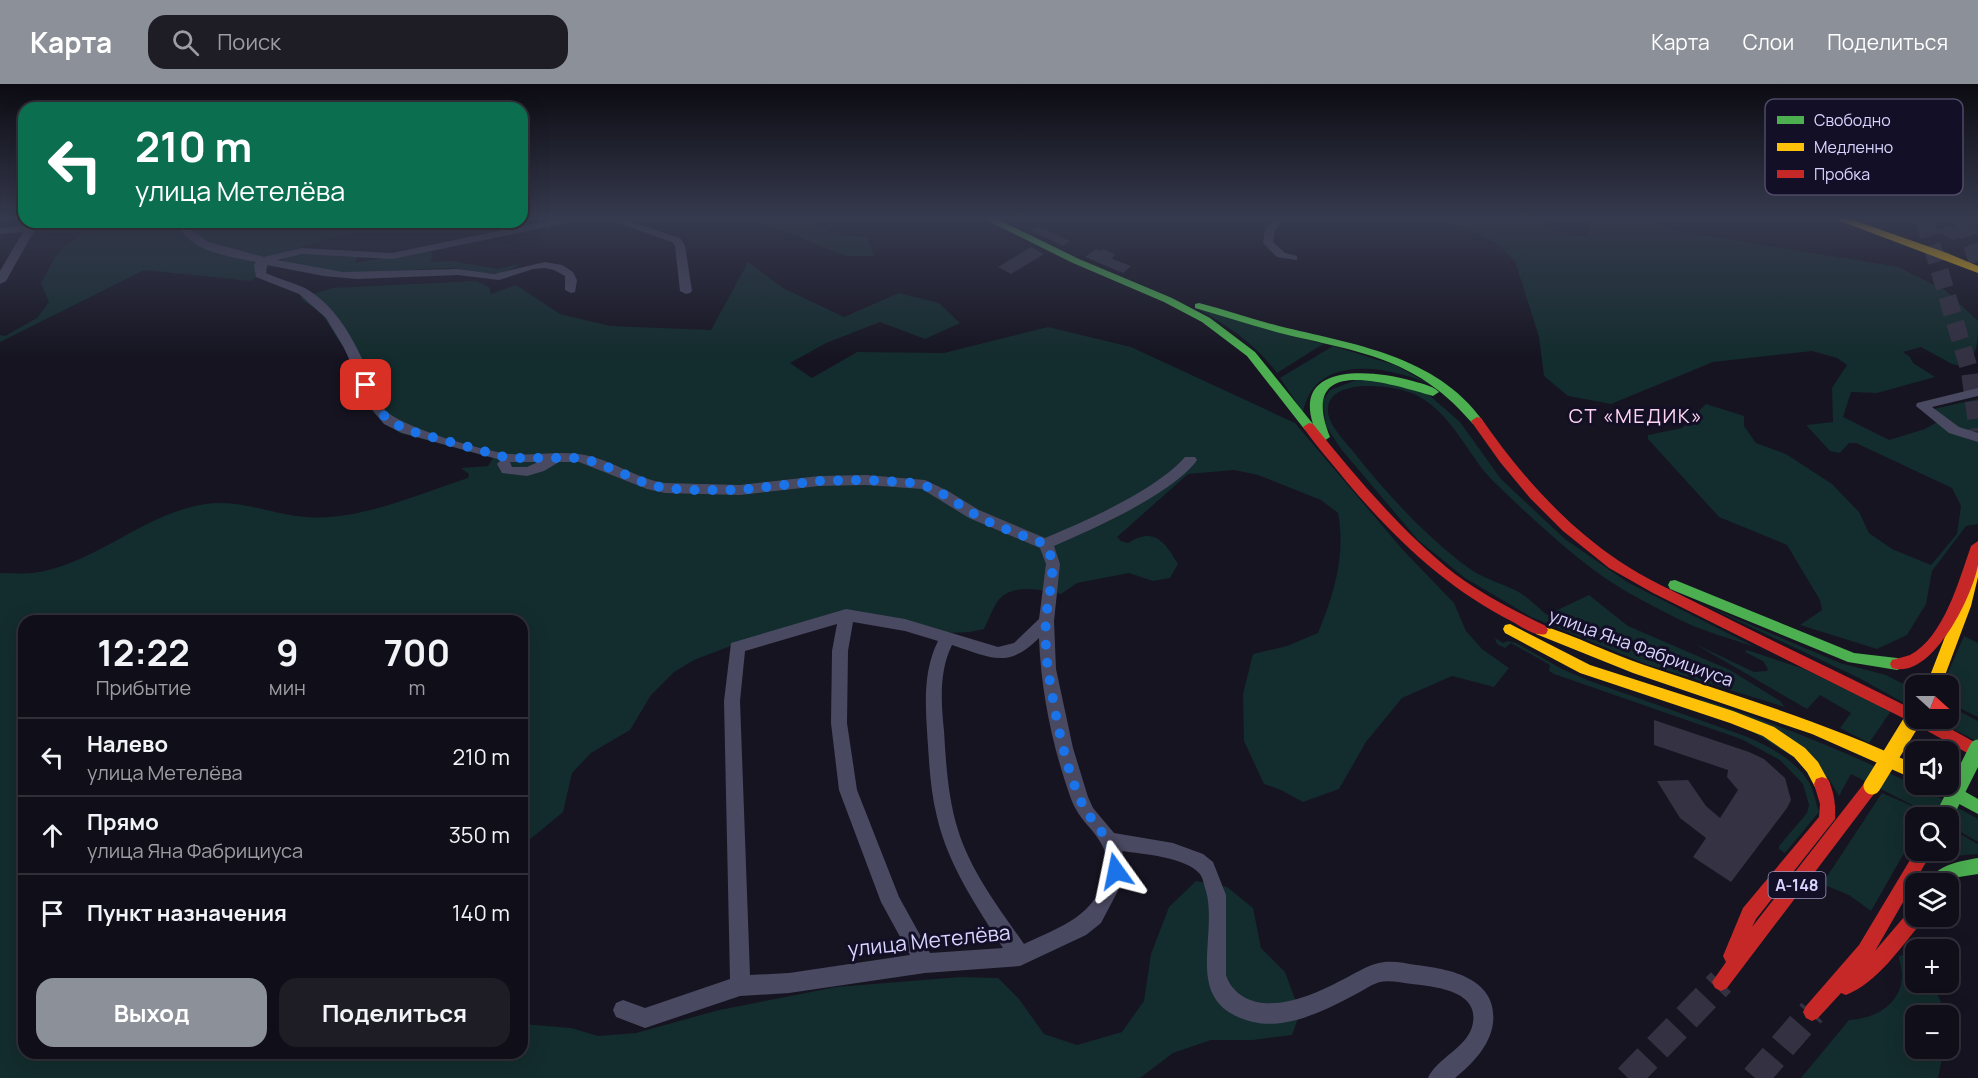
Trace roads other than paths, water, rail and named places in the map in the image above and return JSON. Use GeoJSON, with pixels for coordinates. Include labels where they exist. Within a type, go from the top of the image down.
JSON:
{"type":"FeatureCollection","features":[{"type":"Feature","properties":{"kind":"main road","name":"улица Яна Фабрициуса"},"geometry":{"type":"LineString","coordinates":[[1088,265],[1188,309],[1219,327],[1242,346],[1265,369],[1309,428],[1414,546],[1466,588],[1513,617],[1557,638],[1650,674],[1817,729],[1905,768]]}},
{"type":"Feature","properties":{"kind":"main road","name":"улица Яна Фабрициуса"},"geometry":{"type":"LineString","coordinates":[[1149,291],[1251,322],[1362,349],[1414,368],[1444,386],[1473,411],[1496,449],[1534,495],[1605,558],[1707,615],[1905,712]]}},
{"type":"Feature","properties":{"kind":"main road","name":"А-148"},"geometry":{"type":"LineString","coordinates":[[1336,459],[1315,416],[1314,405],[1323,387],[1332,382],[1364,374],[1399,378],[1442,397],[1464,414],[1496,449]]}},
{"type":"Feature","properties":{"kind":"main road","name":"А-148"},"geometry":{"type":"LineString","coordinates":[[1556,516],[1608,552],[1656,577],[1853,658],[1887,664],[1917,661],[1926,654],[1955,606],[1978,548]]}},
{"type":"Feature","properties":{"kind":"main road","name":"А-148"},"geometry":{"type":"LineString","coordinates":[[1937,675],[1964,606],[1978,548]]}},
{"type":"Feature","properties":{"kind":"main road","name":"А-148"},"geometry":{"type":"LineString","coordinates":[[1466,588],[1508,627],[1562,659],[1597,674],[1755,726],[1794,748],[1818,775],[1829,807],[1827,819],[1749,914],[1721,982],[1872,786],[1908,729]]}},
{"type":"Feature","properties":{"kind":"main road","name":"улица Яна Фабрициуса"},"geometry":{"type":"LineString","coordinates":[[1939,729],[1978,750]]}},
{"type":"Feature","properties":{"kind":"main road","name":"А-148"},"geometry":{"type":"LineString","coordinates":[[1949,807],[1978,750]]}},
{"type":"Feature","properties":{"kind":"main road"},"geometry":{"type":"LineString","coordinates":[[1957,795],[1978,807]]}},
{"type":"Feature","properties":{"kind":"main road"},"geometry":{"type":"LineString","coordinates":[[1946,873],[1963,867],[1978,866]]}},
{"type":"Feature","properties":{"kind":"main road"},"geometry":{"type":"LineString","coordinates":[[1905,884],[1865,951],[1812,1012],[1876,963],[1907,927]]}},
{"type":"Feature","properties":{"kind":"street"},"geometry":{"type":"LineString","coordinates":[[0,281],[9,265]]}},
{"type":"Feature","properties":{"kind":"street"},"geometry":{"type":"LineString","coordinates":[[260,265],[260,275],[302,291],[322,307],[344,337],[380,412],[390,421],[407,430],[506,461],[557,457],[579,458],[598,463],[652,486],[685,490],[740,490],[819,481],[866,480],[915,483],[935,489],[995,525],[1045,544],[1067,536],[1152,489],[1186,467],[1190,460]]}},
{"type":"Feature","properties":{"kind":"street"},"geometry":{"type":"LineString","coordinates":[[288,265],[333,274],[369,276],[457,272],[499,277],[531,265]]}},
{"type":"Feature","properties":{"kind":"street"},"geometry":{"type":"LineString","coordinates":[[538,265],[565,270],[574,281],[571,290]]}},
{"type":"Feature","properties":{"kind":"street"},"geometry":{"type":"LineString","coordinates":[[683,265],[686,291]]}},
{"type":"Feature","properties":{"kind":"street"},"geometry":{"type":"LineString","coordinates":[[1978,392],[1922,406],[1954,430],[1978,438]]}},
{"type":"Feature","properties":{"kind":"street","name":"улица Метелёва"},"geometry":{"type":"LineString","coordinates":[[623,1010],[645,1018],[740,986],[789,983],[925,963],[1020,956],[1079,928],[1094,917],[1113,884],[1116,859],[1109,840],[1086,813],[1064,748],[1048,669],[1046,621],[1053,564],[1050,551],[1045,544]]}},
{"type":"Feature","properties":{"kind":"street"},"geometry":{"type":"LineString","coordinates":[[740,986],[732,701],[737,647],[846,615],[905,625],[998,653],[1010,652],[1023,644],[1046,621]]}},
{"type":"Feature","properties":{"kind":"street"},"geometry":{"type":"LineString","coordinates":[[846,615],[840,651],[839,723],[848,790],[891,902],[925,963]]}},
{"type":"Feature","properties":{"kind":"street"},"geometry":{"type":"LineString","coordinates":[[947,639],[940,652],[933,692],[940,793],[955,846],[977,889],[1020,956]]}},
{"type":"Feature","properties":{"kind":"street"},"geometry":{"type":"LineString","coordinates":[[1109,840],[1178,854],[1207,867],[1218,896],[1216,972],[1219,986],[1227,998],[1241,1007],[1258,1013],[1274,1014],[1311,1004],[1384,972],[1439,978],[1470,989],[1478,997],[1483,1009],[1479,1037],[1439,1078]]}},
{"type":"Feature","properties":{"kind":"tunnel"},"geometry":{"type":"LineString","coordinates":[[1938,265],[1970,372],[1978,431]]}},
{"type":"Feature","properties":{"kind":"tunnel"},"geometry":{"type":"LineString","coordinates":[[1628,1078],[1721,982]]}},
{"type":"Feature","properties":{"kind":"tunnel"},"geometry":{"type":"LineString","coordinates":[[1755,1078],[1812,1012]]}},
{"type":"Feature","properties":{"kind":"district","name":"СТ «МЕДИК»"},"geometry":{"type":"Point","coordinates":[1636,416]}}]}
